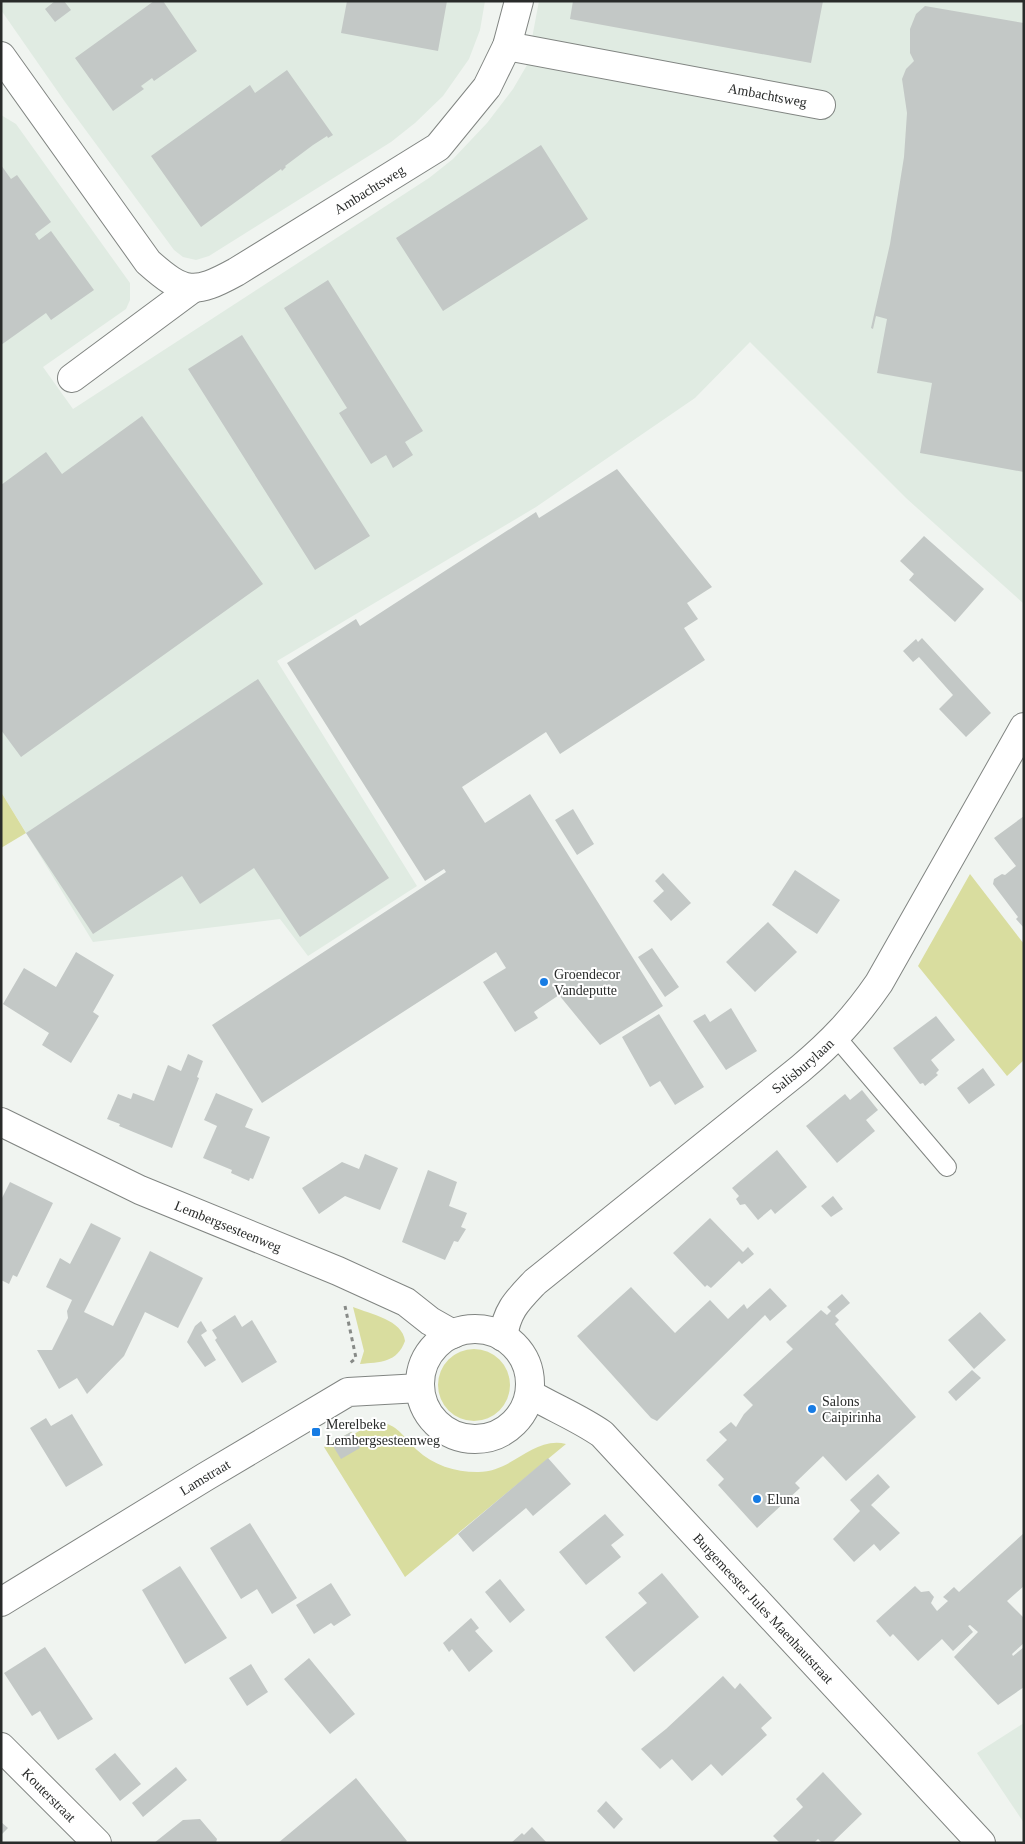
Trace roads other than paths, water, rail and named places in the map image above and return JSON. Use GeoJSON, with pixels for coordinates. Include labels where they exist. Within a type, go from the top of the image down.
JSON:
{"type":"FeatureCollection","features":[{"type":"Feature","properties":{"kind":"street","name":"Ambachtsweg"},"geometry":{"type":"LineString","coordinates":[[72,378],[192,289],[210,287],[236,272],[438,147],[487,87],[506,46],[518,1]]}},
{"type":"Feature","properties":{"kind":"street","name":"Ambachtsweg"},"geometry":{"type":"LineString","coordinates":[[506,46],[821,105]]}},
{"type":"Feature","properties":{"kind":"street"},"geometry":{"type":"LineString","coordinates":[[2,58],[148,262],[168,279],[192,289]]}},
{"type":"Feature","properties":{"kind":"street","name":"Salisburylaan"},"geometry":{"type":"LineString","coordinates":[[503,1337],[506,1317],[518,1300],[535,1282],[836,1038],[861,1010],[879,983],[1024,727]]}},
{"type":"Feature","properties":{"kind":"street","name":"Lembergsesteenweg"},"geometry":{"type":"LineString","coordinates":[[1,1122],[140,1190],[338,1271],[406,1302],[430,1321],[453,1334]]}},
{"type":"Feature","properties":{"kind":"street"},"geometry":{"type":"LineString","coordinates":[[470,1330],[487,1330],[503,1337],[516,1347],[525,1361],[530,1377],[530,1394],[524,1410],[513,1424],[498,1434],[481,1439],[464,1438],[447,1432],[433,1420],[424,1405],[420,1388],[424,1366],[431,1353],[435,1347],[453,1334],[470,1330]]}},
{"type":"Feature","properties":{"kind":"street","name":"Lamstraat"},"geometry":{"type":"LineString","coordinates":[[1,1602],[348,1392],[420,1388]]}},
{"type":"Feature","properties":{"kind":"street","name":"Burgemeester Jules Maenhautstraat"},"geometry":{"type":"LineString","coordinates":[[530,1394],[582,1419],[602,1434],[938,1794],[981,1843]]}},
{"type":"Feature","properties":{"kind":"street","name":"Kouterstraat"},"geometry":{"type":"LineString","coordinates":[[1,1747],[97,1843]]}},
{"type":"Feature","properties":{"kind":"lane"},"geometry":{"type":"LineString","coordinates":[[836,1038],[947,1167]]}},
{"type":"Feature","properties":{"kind":"place","name":"Groendecor Vandeputte"},"geometry":{"type":"Point","coordinates":[544,982]}},
{"type":"Feature","properties":{"kind":"place","name":"Salons Caipirinha"},"geometry":{"type":"Point","coordinates":[812,1409]}},
{"type":"Feature","properties":{"kind":"place","name":"Merelbeke Lembergsesteenweg"},"geometry":{"type":"Point","coordinates":[316,1432]}},
{"type":"Feature","properties":{"kind":"place","name":"Eluna"},"geometry":{"type":"Point","coordinates":[757,1499]}}]}
